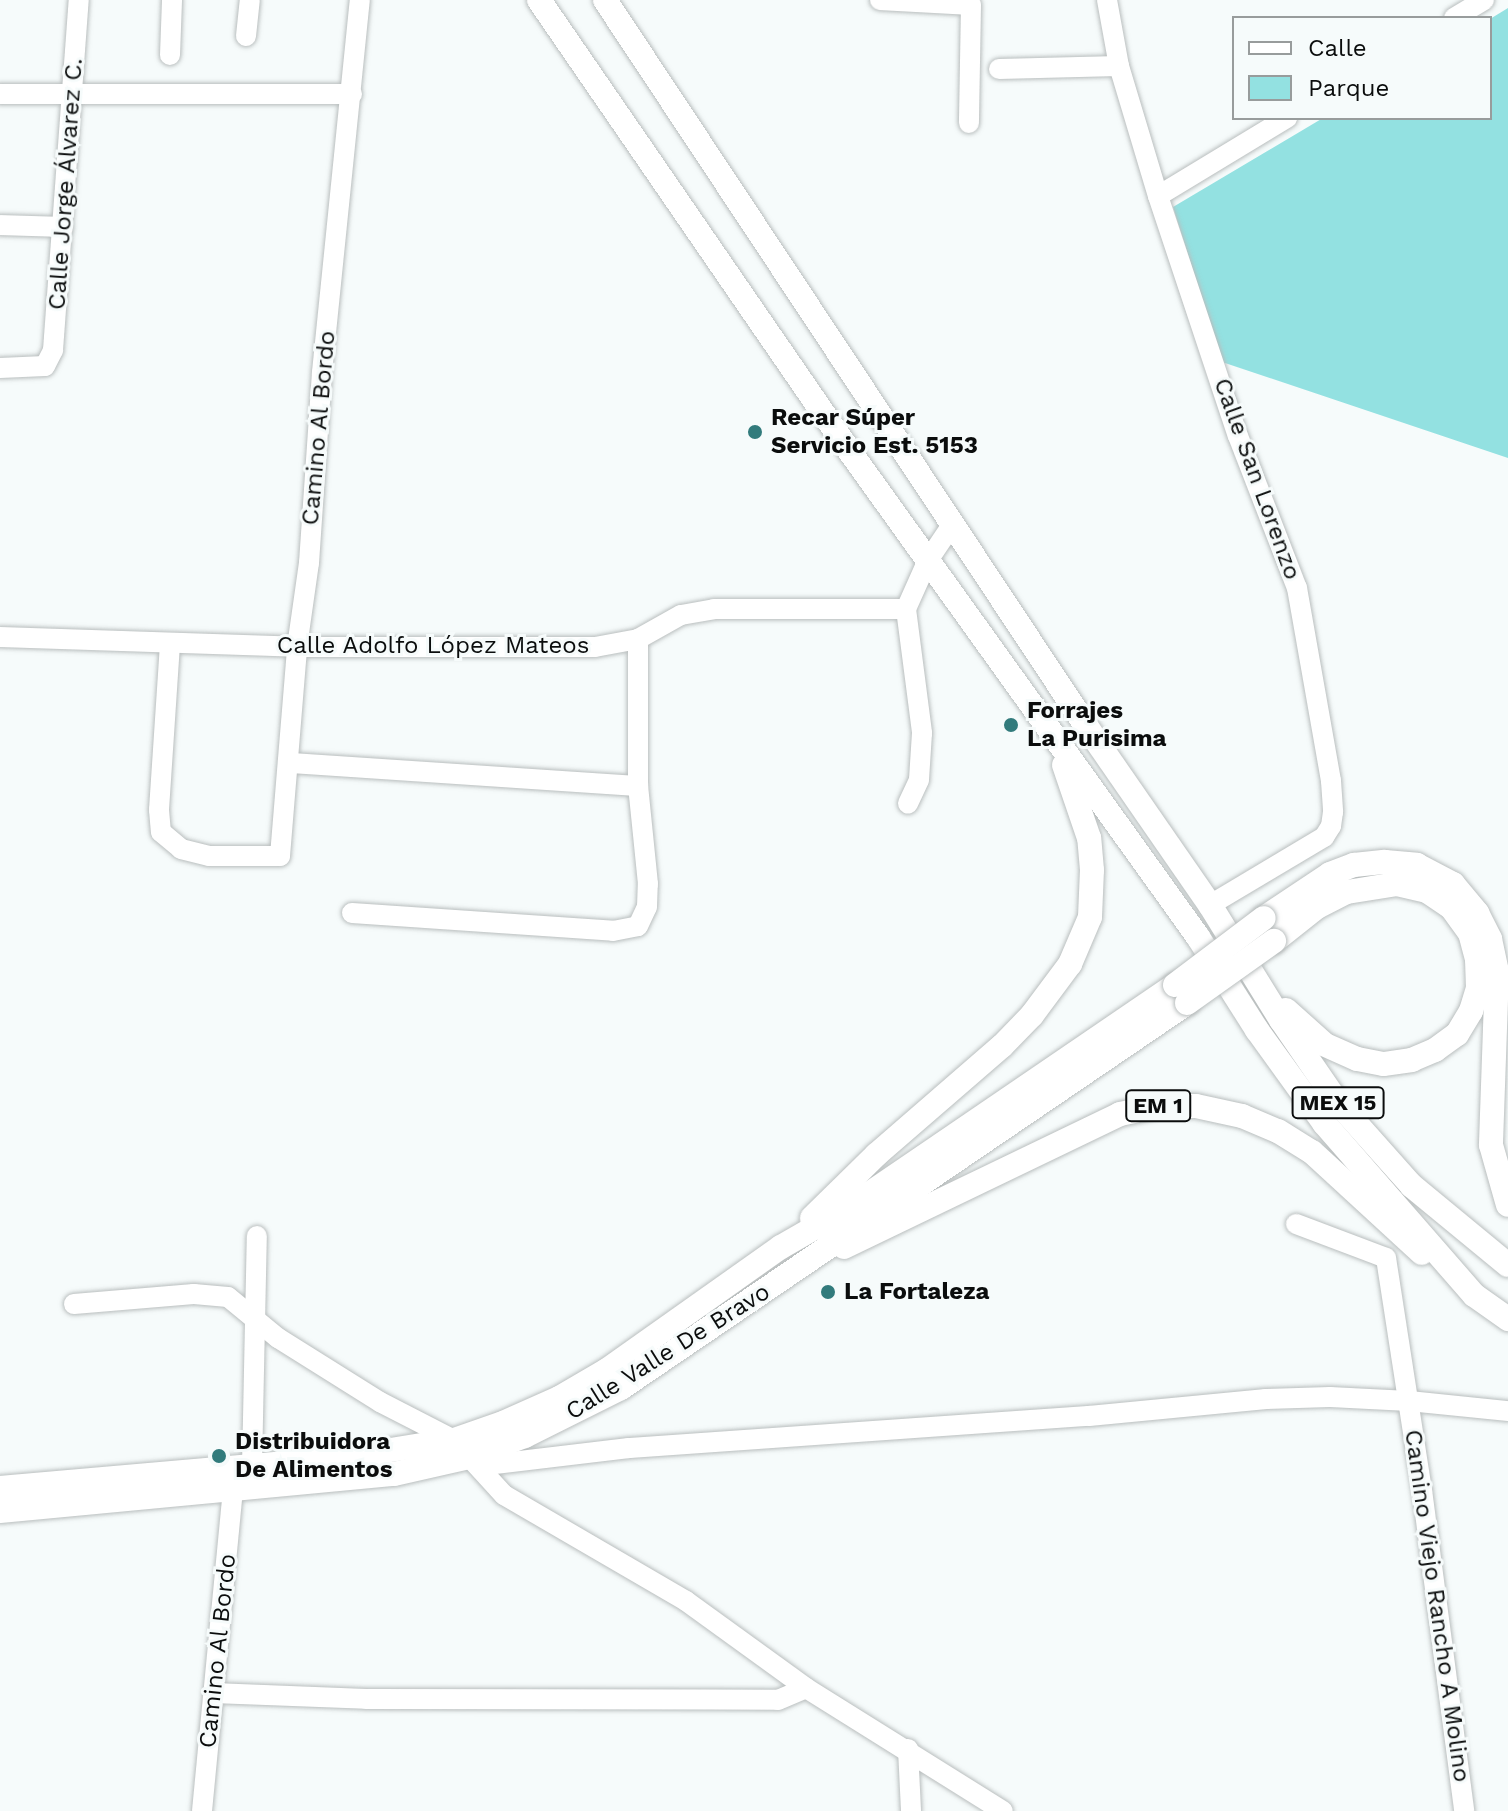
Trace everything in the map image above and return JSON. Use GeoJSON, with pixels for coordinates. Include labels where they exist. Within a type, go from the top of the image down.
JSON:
{"type":"FeatureCollection","features":[{"type":"Feature","properties":{"kind":"main road","name":"MEX 15"},"geometry":{"type":"LineString","coordinates":[[539,0],[927,562],[1051,733],[1324,1123],[1474,1295],[1508,1319]]}},
{"type":"Feature","properties":{"kind":"main road","name":"MEX 15"},"geometry":{"type":"LineString","coordinates":[[605,0],[952,525],[1210,905],[1338,1103],[1412,1186],[1508,1265]]}},
{"type":"Feature","properties":{"kind":"main road","name":"EM 1"},"geometry":{"type":"LineString","coordinates":[[781,1247],[876,1155],[1002,1046],[1032,1015],[1070,964],[1090,917],[1092,870],[1089,838],[1051,733]]}},
{"type":"Feature","properties":{"kind":"main road","name":"EM 1"},"geometry":{"type":"LineString","coordinates":[[813,1261],[1181,994],[1264,918],[1330,874],[1354,865],[1385,862],[1417,865],[1453,884],[1477,913],[1490,939],[1497,971],[1491,1145],[1508,1205]]}},
{"type":"Feature","properties":{"kind":"main road","name":"EM 1"},"geometry":{"type":"LineString","coordinates":[[781,1247],[847,1209],[1181,994],[1274,941],[1317,907],[1347,892],[1397,884],[1427,891],[1451,907],[1470,933],[1478,988],[1471,1011],[1457,1034],[1435,1050],[1412,1060],[1383,1064],[1357,1059],[1324,1044],[1257,982]]}},
{"type":"Feature","properties":{"kind":"main road","name":"EM 1"},"geometry":{"type":"LineString","coordinates":[[813,1261],[912,1218],[1070,1136],[1120,1114],[1159,1106],[1196,1106],[1242,1116],[1278,1131],[1312,1152],[1422,1253],[1474,1295]]}},
{"type":"Feature","properties":{"kind":"main road","name":"Calle Valle De Bravo"},"geometry":{"type":"LineString","coordinates":[[0,1488],[341,1458],[467,1455],[607,1370],[781,1247]]}},
{"type":"Feature","properties":{"kind":"main road","name":"Calle Valle De Bravo"},"geometry":{"type":"LineString","coordinates":[[0,1511],[394,1474],[467,1455],[565,1419],[621,1388],[813,1261]]}},
{"type":"Feature","properties":{"kind":"street","name":"Calle Jorge Álvarez C."},"geometry":{"type":"LineString","coordinates":[[0,368],[45,366],[53,350],[79,0]]}},
{"type":"Feature","properties":{"kind":"street"},"geometry":{"type":"LineString","coordinates":[[170,55],[172,0]]}},
{"type":"Feature","properties":{"kind":"street"},"geometry":{"type":"LineString","coordinates":[[246,36],[250,0]]}},
{"type":"Feature","properties":{"kind":"street","name":"Camino Al Bordo"},"geometry":{"type":"LineString","coordinates":[[170,644],[159,810],[161,832],[181,849],[209,856],[280,856],[290,763],[297,647],[304,614],[322,372],[360,0]]}},
{"type":"Feature","properties":{"kind":"street"},"geometry":{"type":"LineString","coordinates":[[880,0],[971,5],[969,123]]}},
{"type":"Feature","properties":{"kind":"street","name":"Calle San Lorenzo"},"geometry":{"type":"LineString","coordinates":[[1107,0],[1119,66],[1158,196],[1238,436],[1297,588],[1333,812],[1331,826],[1324,837],[1210,905]]}},
{"type":"Feature","properties":{"kind":"street"},"geometry":{"type":"LineString","coordinates":[[1457,16],[1484,0]]}},
{"type":"Feature","properties":{"kind":"street"},"geometry":{"type":"LineString","coordinates":[[999,69],[1119,66]]}},
{"type":"Feature","properties":{"kind":"street"},"geometry":{"type":"LineString","coordinates":[[0,94],[352,94]]}},
{"type":"Feature","properties":{"kind":"street"},"geometry":{"type":"LineString","coordinates":[[1158,196],[1284,120]]}},
{"type":"Feature","properties":{"kind":"street"},"geometry":{"type":"LineString","coordinates":[[0,225],[63,227]]}},
{"type":"Feature","properties":{"kind":"street"},"geometry":{"type":"LineString","coordinates":[[908,804],[919,780],[922,733],[906,609],[927,562],[952,525]]}},
{"type":"Feature","properties":{"kind":"street","name":"Calle Adolfo López Mateos"},"geometry":{"type":"LineString","coordinates":[[0,637],[297,647],[551,649],[595,647],[638,639],[681,615],[714,609],[906,609]]}},
{"type":"Feature","properties":{"kind":"street"},"geometry":{"type":"LineString","coordinates":[[352,913],[630,930],[644,919],[647,907],[638,786],[638,639]]}},
{"type":"Feature","properties":{"kind":"street"},"geometry":{"type":"LineString","coordinates":[[290,763],[638,786]]}},
{"type":"Feature","properties":{"kind":"street","name":"Camino Viejo Rancho A Molino"},"geometry":{"type":"LineString","coordinates":[[1296,1224],[1386,1258],[1409,1401],[1464,1811]]}},
{"type":"Feature","properties":{"kind":"street"},"geometry":{"type":"LineString","coordinates":[[252,1466],[257,1236]]}},
{"type":"Feature","properties":{"kind":"street"},"geometry":{"type":"LineString","coordinates":[[74,1304],[215,1294],[236,1300],[257,1321],[467,1455],[504,1495],[686,1601],[806,1688],[1003,1811]]}},
{"type":"Feature","properties":{"kind":"street"},"geometry":{"type":"LineString","coordinates":[[467,1455],[629,1448],[1089,1416],[1266,1399],[1330,1397],[1508,1411]]}},
{"type":"Feature","properties":{"kind":"street","name":"Camino Al Bordo"},"geometry":{"type":"LineString","coordinates":[[202,1811],[233,1490]]}},
{"type":"Feature","properties":{"kind":"street"},"geometry":{"type":"LineString","coordinates":[[213,1693],[366,1699],[778,1700],[806,1688]]}},
{"type":"Feature","properties":{"kind":"street"},"geometry":{"type":"LineString","coordinates":[[908,1749],[911,1811]]}},
{"type":"Feature","properties":{"kind":"green space"},"geometry":{"type":"Polygon","coordinates":[[[1508,8],[1508,458],[1222,362],[1173,207],[1320,120],[1492,120],[1492,18],[1508,8]]]}},
{"type":"Feature","properties":{"kind":"place","name":"Recar Súper Servicio Est. 5153"},"geometry":{"type":"Point","coordinates":[755,432]}},
{"type":"Feature","properties":{"kind":"place","name":"Forrajes La Purisima"},"geometry":{"type":"Point","coordinates":[1011,725]}},
{"type":"Feature","properties":{"kind":"place","name":"La Fortaleza"},"geometry":{"type":"Point","coordinates":[828,1292]}},
{"type":"Feature","properties":{"kind":"place","name":"Distribuidora De Alimentos"},"geometry":{"type":"Point","coordinates":[219,1456]}}]}
